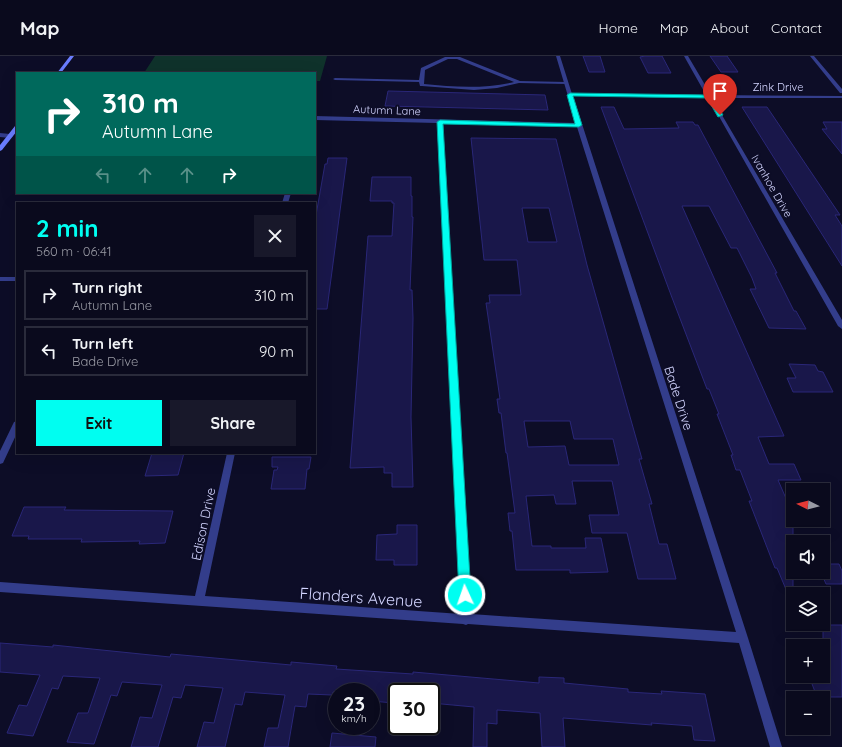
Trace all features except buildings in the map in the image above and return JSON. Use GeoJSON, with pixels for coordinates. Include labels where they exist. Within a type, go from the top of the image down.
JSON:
{"type":"FeatureCollection","features":[{"type":"Feature","properties":{"kind":"street"},"geometry":{"type":"LineString","coordinates":[[60,72],[72,56]]}},
{"type":"Feature","properties":{"kind":"street","name":"Bade Drive"},"geometry":{"type":"LineString","coordinates":[[558,56],[743,638],[776,747]]}},
{"type":"Feature","properties":{"kind":"street","name":"Ivanhoe Drive"},"geometry":{"type":"LineString","coordinates":[[686,56],[842,326]]}},
{"type":"Feature","properties":{"kind":"street"},"geometry":{"type":"LineString","coordinates":[[812,56],[842,92]]}},
{"type":"Feature","properties":{"kind":"street"},"geometry":{"type":"LineString","coordinates":[[519,82],[468,61],[455,58],[444,60],[422,69],[421,81],[422,85],[430,86],[490,88],[503,87],[519,82],[566,83]]}},
{"type":"Feature","properties":{"kind":"street"},"geometry":{"type":"LineString","coordinates":[[335,78],[421,81]]}},
{"type":"Feature","properties":{"kind":"street","name":"Zink Drive"},"geometry":{"type":"LineString","coordinates":[[570,95],[842,97]]}},
{"type":"Feature","properties":{"kind":"street","name":"Autumn Lane"},"geometry":{"type":"LineString","coordinates":[[316,118],[579,125]]}},
{"type":"Feature","properties":{"kind":"street"},"geometry":{"type":"LineString","coordinates":[[440,122],[466,620]]}},
{"type":"Feature","properties":{"kind":"street"},"geometry":{"type":"LineString","coordinates":[[0,149],[16,128]]}},
{"type":"Feature","properties":{"kind":"street"},"geometry":{"type":"LineString","coordinates":[[0,136],[10,136]]}},
{"type":"Feature","properties":{"kind":"street"},"geometry":{"type":"LineString","coordinates":[[0,279],[16,279]]}},
{"type":"Feature","properties":{"kind":"street"},"geometry":{"type":"LineString","coordinates":[[0,460],[16,426]]}},
{"type":"Feature","properties":{"kind":"street","name":"Edison Drive"},"geometry":{"type":"LineString","coordinates":[[199,600],[231,454]]}},
{"type":"Feature","properties":{"kind":"street","name":"Flanders Avenue"},"geometry":{"type":"LineString","coordinates":[[0,587],[743,638]]}},
{"type":"Feature","properties":{"kind":"green space"},"geometry":{"type":"Polygon","coordinates":[[[155,56],[327,56],[320,81],[316,81],[316,72],[145,72],[155,56]]]}},
{"type":"Feature","properties":{"kind":"route"},"geometry":{"type":"LineString","coordinates":[[465,595],[440,122],[579,125],[570,95],[709,96],[720,115]]}}]}
